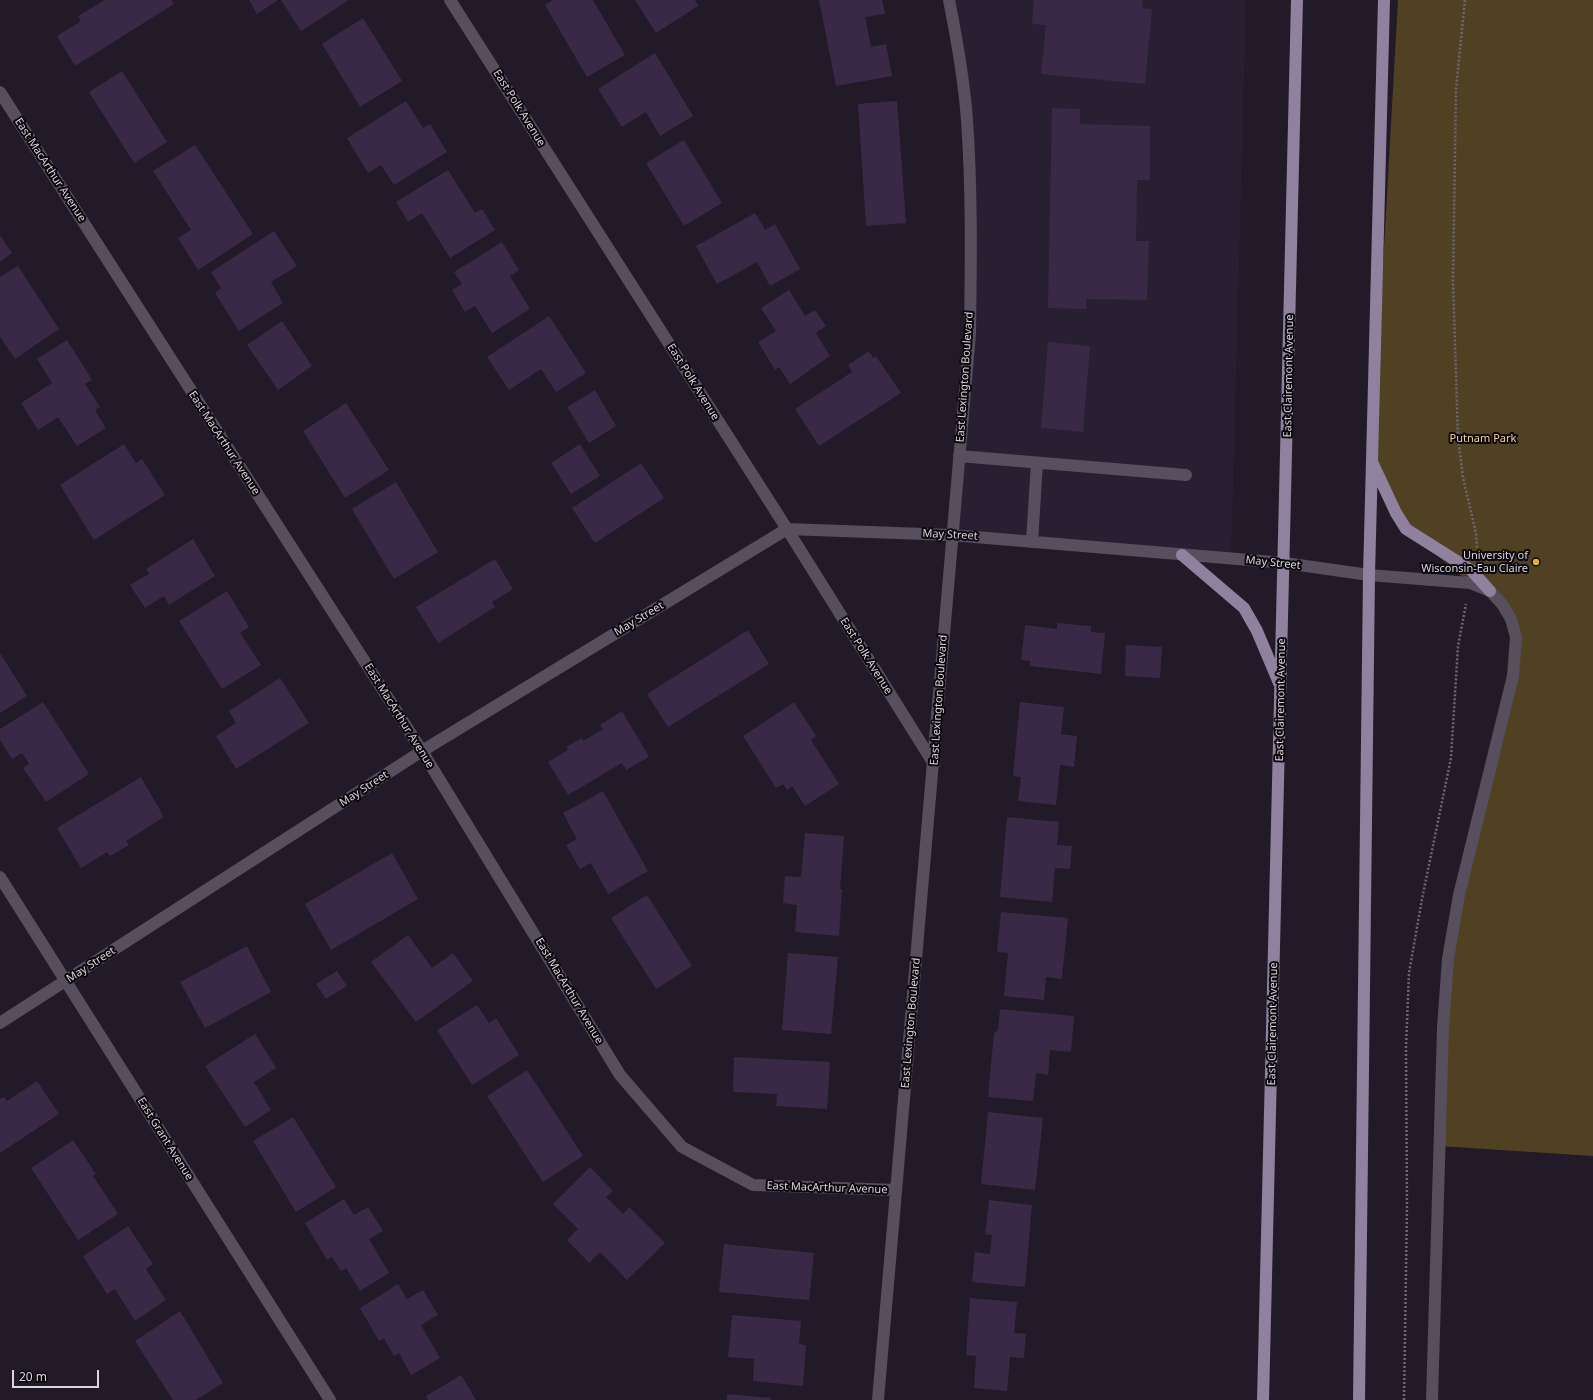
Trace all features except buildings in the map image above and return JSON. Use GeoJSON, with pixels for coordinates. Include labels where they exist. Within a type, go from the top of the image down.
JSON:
{"type":"FeatureCollection","features":[{"type":"Feature","properties":{"kind":"main road","name":"East Clairemont Avenue"},"geometry":{"type":"LineString","coordinates":[[1263,1400],[1297,0]]}},
{"type":"Feature","properties":{"kind":"main road"},"geometry":{"type":"LineString","coordinates":[[1359,1400],[1368,574],[1384,0]]}},
{"type":"Feature","properties":{"kind":"main road"},"geometry":{"type":"LineString","coordinates":[[1372,461],[1396,513],[1406,529],[1471,570],[1490,591]]}},
{"type":"Feature","properties":{"kind":"main road"},"geometry":{"type":"LineString","coordinates":[[1182,555],[1244,608],[1257,631],[1281,688]]}},
{"type":"Feature","properties":{"kind":"street","name":"East Polk Avenue"},"geometry":{"type":"LineString","coordinates":[[450,0],[787,529],[934,764]]}},
{"type":"Feature","properties":{"kind":"street","name":"East Lexington Boulevard"},"geometry":{"type":"LineString","coordinates":[[878,1400],[970,333],[970,193],[967,119],[959,55],[949,0]]}},
{"type":"Feature","properties":{"kind":"street","name":"East MacArthur Avenue"},"geometry":{"type":"LineString","coordinates":[[0,92],[422,751],[620,1075],[682,1147],[753,1185],[896,1190]]}},
{"type":"Feature","properties":{"kind":"street"},"geometry":{"type":"LineString","coordinates":[[959,456],[1186,475]]}},
{"type":"Feature","properties":{"kind":"street"},"geometry":{"type":"LineString","coordinates":[[1032,542],[1037,463]]}},
{"type":"Feature","properties":{"kind":"street","name":"May Street"},"geometry":{"type":"LineString","coordinates":[[0,1023],[422,751],[787,529],[952,535],[1284,563],[1368,574],[1470,583],[1490,591]]}},
{"type":"Feature","properties":{"kind":"street"},"geometry":{"type":"LineString","coordinates":[[1432,1400],[1442,1036],[1448,959],[1459,895],[1513,676],[1516,656],[1516,637],[1511,619],[1502,604],[1490,591]]}},
{"type":"Feature","properties":{"kind":"street","name":"East Grant Avenue"},"geometry":{"type":"LineString","coordinates":[[0,877],[330,1400]]}},
{"type":"Feature","properties":{"kind":"path"},"geometry":{"type":"LineString","coordinates":[[1465,0],[1456,88],[1454,282],[1458,437],[1463,478],[1476,533],[1477,550],[1471,570]]}},
{"type":"Feature","properties":{"kind":"path"},"geometry":{"type":"LineString","coordinates":[[1404,1400],[1407,1206],[1406,1047],[1410,973],[1422,899],[1452,758],[1458,646],[1470,583]]}},
{"type":"Feature","properties":{"kind":"shaded area"},"geometry":{"type":"Polygon","coordinates":[[[949,0],[1246,0],[1231,559],[951,535],[970,333],[970,193],[949,0]]]}},
{"type":"Feature","properties":{"kind":"green space","name":"Putnam Park"},"geometry":{"type":"Polygon","coordinates":[[[1398,0],[1593,0],[1593,1156],[1439,1146],[1448,959],[1516,656],[1502,604],[1470,583],[1406,529],[1372,461],[1398,0]]]}},
{"type":"Feature","properties":{"kind":"place","name":"University of Wisconsin-Eau Claire"},"geometry":{"type":"Point","coordinates":[1536,562]}}]}
